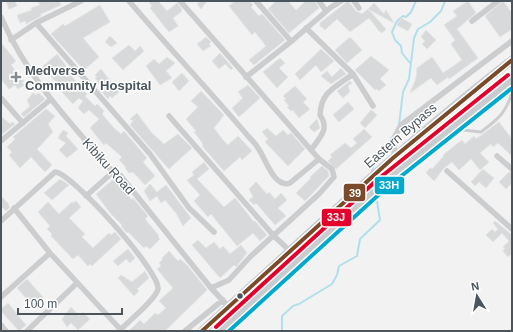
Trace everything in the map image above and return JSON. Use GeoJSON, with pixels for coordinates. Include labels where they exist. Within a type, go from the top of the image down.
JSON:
{"type":"FeatureCollection","features":[{"type":"Feature","properties":{"kind":"main road","name":"Eastern Bypass"},"geometry":{"type":"LineString","coordinates":[[202,331],[226,303],[291,252],[394,157],[457,103],[512,60]]}},
{"type":"Feature","properties":{"kind":"main road","name":"Eastern Bypass"},"geometry":{"type":"LineString","coordinates":[[220,331],[381,184],[512,80]]}},
{"type":"Feature","properties":{"kind":"street"},"geometry":{"type":"LineString","coordinates":[[11,40],[36,23],[82,1]]}},
{"type":"Feature","properties":{"kind":"street"},"geometry":{"type":"LineString","coordinates":[[129,1],[171,51],[220,103],[259,148],[268,168],[280,182],[290,184],[319,159]]}},
{"type":"Feature","properties":{"kind":"street"},"geometry":{"type":"LineString","coordinates":[[180,1],[319,159],[332,169],[334,177],[319,194],[229,280],[211,288]]}},
{"type":"Feature","properties":{"kind":"street"},"geometry":{"type":"LineString","coordinates":[[256,1],[291,42]]}},
{"type":"Feature","properties":{"kind":"street"},"geometry":{"type":"LineString","coordinates":[[319,1],[326,11]]}},
{"type":"Feature","properties":{"kind":"street"},"geometry":{"type":"LineString","coordinates":[[246,77],[291,42],[326,11],[341,1]]}},
{"type":"Feature","properties":{"kind":"street"},"geometry":{"type":"LineString","coordinates":[[354,1],[359,8]]}},
{"type":"Feature","properties":{"kind":"street"},"geometry":{"type":"LineString","coordinates":[[472,21],[498,1]]}},
{"type":"Feature","properties":{"kind":"street","name":"Kibiku Road"},"geometry":{"type":"LineString","coordinates":[[1,17],[11,40],[23,61],[50,100],[114,172],[120,176],[211,288],[226,303]]}},
{"type":"Feature","properties":{"kind":"street"},"geometry":{"type":"LineString","coordinates":[[36,23],[150,154],[189,208],[214,232]]}},
{"type":"Feature","properties":{"kind":"street"},"geometry":{"type":"LineString","coordinates":[[306,28],[354,74],[373,106]]}},
{"type":"Feature","properties":{"kind":"street"},"geometry":{"type":"LineString","coordinates":[[394,157],[395,136],[401,124],[512,41]]}},
{"type":"Feature","properties":{"kind":"street"},"geometry":{"type":"LineString","coordinates":[[311,150],[325,128],[325,122],[320,115],[321,100],[325,95],[354,74]]}},
{"type":"Feature","properties":{"kind":"street"},"geometry":{"type":"LineString","coordinates":[[1,98],[23,123]]}},
{"type":"Feature","properties":{"kind":"street"},"geometry":{"type":"LineString","coordinates":[[1,141],[50,100]]}},
{"type":"Feature","properties":{"kind":"street"},"geometry":{"type":"LineString","coordinates":[[169,116],[274,236],[291,252]]}},
{"type":"Feature","properties":{"kind":"street"},"geometry":{"type":"LineString","coordinates":[[497,156],[512,169]]}},
{"type":"Feature","properties":{"kind":"street"},"geometry":{"type":"LineString","coordinates":[[447,171],[512,230]]}},
{"type":"Feature","properties":{"kind":"street"},"geometry":{"type":"LineString","coordinates":[[1,221],[14,208],[55,172],[62,174],[86,196],[147,264],[158,285],[156,295],[120,330],[50,253],[14,208]]}},
{"type":"Feature","properties":{"kind":"street"},"geometry":{"type":"LineString","coordinates":[[86,196],[114,172]]}},
{"type":"Feature","properties":{"kind":"street"},"geometry":{"type":"LineString","coordinates":[[1,297],[50,253]]}},
{"type":"Feature","properties":{"kind":"street"},"geometry":{"type":"LineString","coordinates":[[27,331],[77,283]]}},
{"type":"Feature","properties":{"kind":"street"},"geometry":{"type":"LineString","coordinates":[[185,331],[226,303]]}},
{"type":"Feature","properties":{"kind":"street"},"geometry":{"type":"LineString","coordinates":[[1,325],[6,331]]}},
{"type":"Feature","properties":{"kind":"lane"},"geometry":{"type":"LineString","coordinates":[[450,129],[481,132],[499,118],[506,110],[512,92]]}},
{"type":"Feature","properties":{"kind":"building"},"geometry":{"type":"Polygon","coordinates":[[[6,1],[15,1],[17,6],[9,9],[6,1]]]}},
{"type":"Feature","properties":{"kind":"building"},"geometry":{"type":"Polygon","coordinates":[[[38,1],[59,1],[61,5],[41,14],[41,16],[26,24],[25,21],[20,23],[17,15],[32,10],[31,8],[40,5],[38,1]]]}},
{"type":"Feature","properties":{"kind":"building"},"geometry":{"type":"Polygon","coordinates":[[[148,1],[158,1],[167,11],[177,3],[182,9],[181,12],[173,18],[178,26],[169,32],[150,8],[152,6],[148,1]]]}},
{"type":"Feature","properties":{"kind":"building"},"geometry":{"type":"Polygon","coordinates":[[[201,1],[207,1],[201,9],[197,4],[201,1]]]}},
{"type":"Feature","properties":{"kind":"building"},"geometry":{"type":"Polygon","coordinates":[[[235,1],[250,1],[253,5],[251,7],[259,16],[262,14],[285,40],[254,65],[249,60],[266,46],[255,32],[252,35],[229,6],[235,1]]]}},
{"type":"Feature","properties":{"kind":"building"},"geometry":{"type":"Polygon","coordinates":[[[276,1],[288,1],[296,10],[306,1],[315,1],[319,8],[289,33],[268,9],[276,1]]]}},
{"type":"Feature","properties":{"kind":"building"},"geometry":{"type":"Polygon","coordinates":[[[348,1],[356,11],[362,14],[368,9],[386,29],[382,33],[369,18],[350,32],[337,19],[325,30],[320,26],[320,23],[348,1]]]}},
{"type":"Feature","properties":{"kind":"building"},"geometry":{"type":"Polygon","coordinates":[[[468,1],[476,13],[457,29],[478,58],[449,79],[448,77],[437,85],[431,78],[410,93],[416,78],[417,68],[432,57],[443,73],[462,60],[451,44],[455,40],[444,25],[457,16],[453,11],[468,1]]]}},
{"type":"Feature","properties":{"kind":"building"},"geometry":{"type":"Polygon","coordinates":[[[503,1],[512,13],[512,29],[500,37],[485,16],[503,1]]]}},
{"type":"Feature","properties":{"kind":"building"},"geometry":{"type":"Polygon","coordinates":[[[374,3],[384,14],[386,10],[394,23],[368,9],[374,3]]]}},
{"type":"Feature","properties":{"kind":"building"},"geometry":{"type":"Polygon","coordinates":[[[100,5],[110,22],[83,38],[99,57],[84,70],[51,34],[63,24],[65,26],[100,5]]]}},
{"type":"Feature","properties":{"kind":"building"},"geometry":{"type":"Polygon","coordinates":[[[401,18],[412,24],[408,31],[397,25],[401,18]]]}},
{"type":"Feature","properties":{"kind":"building"},"geometry":{"type":"Polygon","coordinates":[[[426,30],[436,40],[427,49],[422,44],[425,41],[421,37],[426,30]]]}},
{"type":"Feature","properties":{"kind":"building"},"geometry":{"type":"Polygon","coordinates":[[[110,36],[117,43],[111,47],[105,42],[110,36]]]}},
{"type":"Feature","properties":{"kind":"building"},"geometry":{"type":"Polygon","coordinates":[[[206,37],[211,42],[209,44],[211,46],[203,51],[197,44],[206,37]]]}},
{"type":"Feature","properties":{"kind":"building"},"geometry":{"type":"Polygon","coordinates":[[[350,37],[362,50],[347,63],[335,50],[350,37]]]}},
{"type":"Feature","properties":{"kind":"building"},"geometry":{"type":"Polygon","coordinates":[[[1,43],[16,61],[11,65],[24,81],[22,83],[24,85],[18,89],[15,85],[9,89],[1,79],[1,43]]]}},
{"type":"Feature","properties":{"kind":"building"},"geometry":{"type":"Polygon","coordinates":[[[129,45],[135,51],[140,46],[144,51],[123,70],[112,58],[129,45]]]}},
{"type":"Feature","properties":{"kind":"building"},"geometry":{"type":"Polygon","coordinates":[[[321,49],[334,61],[321,72],[316,65],[300,80],[295,74],[321,49]]]}},
{"type":"Feature","properties":{"kind":"building"},"geometry":{"type":"Polygon","coordinates":[[[220,53],[233,68],[231,70],[225,64],[219,69],[212,61],[220,53]]]}},
{"type":"Feature","properties":{"kind":"building"},"geometry":{"type":"Polygon","coordinates":[[[57,54],[70,71],[68,72],[87,94],[85,96],[95,106],[97,104],[104,111],[102,114],[114,128],[121,134],[124,131],[147,158],[143,162],[155,176],[145,185],[133,172],[129,173],[125,168],[126,167],[119,160],[122,157],[106,143],[104,145],[90,128],[99,119],[89,110],[84,114],[78,108],[83,101],[79,98],[73,104],[56,85],[58,84],[42,67],[57,54]]]}},
{"type":"Feature","properties":{"kind":"building"},"geometry":{"type":"Polygon","coordinates":[[[371,56],[389,70],[380,79],[386,85],[379,91],[377,89],[375,90],[355,70],[371,56]]]}},
{"type":"Feature","properties":{"kind":"building"},"geometry":{"type":"Polygon","coordinates":[[[167,57],[175,63],[166,71],[172,78],[160,85],[146,66],[154,59],[159,64],[167,57]]]}},
{"type":"Feature","properties":{"kind":"building"},"geometry":{"type":"Polygon","coordinates":[[[280,58],[285,63],[279,68],[288,77],[277,88],[263,72],[280,58]]]}},
{"type":"Feature","properties":{"kind":"building"},"geometry":{"type":"Polygon","coordinates":[[[341,68],[346,74],[331,84],[321,76],[327,71],[332,77],[341,68]]]}},
{"type":"Feature","properties":{"kind":"building"},"geometry":{"type":"Polygon","coordinates":[[[101,69],[119,92],[112,98],[110,96],[108,99],[102,92],[105,90],[95,78],[97,77],[95,75],[101,69]]]}},
{"type":"Feature","properties":{"kind":"building"},"geometry":{"type":"Polygon","coordinates":[[[182,73],[189,81],[179,91],[172,82],[182,73]]]}},
{"type":"Feature","properties":{"kind":"building"},"geometry":{"type":"Polygon","coordinates":[[[350,81],[352,83],[348,86],[350,92],[343,98],[337,91],[350,81]]]}},
{"type":"Feature","properties":{"kind":"building"},"geometry":{"type":"Polygon","coordinates":[[[248,85],[260,98],[239,117],[232,108],[243,98],[238,92],[248,85]]]}},
{"type":"Feature","properties":{"kind":"building"},"geometry":{"type":"Polygon","coordinates":[[[295,86],[307,99],[303,102],[310,109],[299,118],[293,110],[291,111],[287,107],[289,106],[284,100],[286,99],[283,96],[295,86]]]}},
{"type":"Feature","properties":{"kind":"building"},"geometry":{"type":"Polygon","coordinates":[[[201,91],[224,115],[214,128],[223,140],[228,145],[238,136],[252,151],[242,160],[240,157],[224,171],[202,146],[201,141],[194,132],[196,131],[186,119],[198,107],[191,101],[201,91]]]}},
{"type":"Feature","properties":{"kind":"building"},"geometry":{"type":"Polygon","coordinates":[[[33,93],[36,95],[39,93],[45,99],[24,117],[21,114],[30,106],[27,100],[33,93]]]}},
{"type":"Feature","properties":{"kind":"building"},"geometry":{"type":"Polygon","coordinates":[[[348,102],[354,109],[339,122],[333,115],[348,102]]]}},
{"type":"Feature","properties":{"kind":"building"},"geometry":{"type":"Polygon","coordinates":[[[46,109],[55,116],[48,124],[53,132],[37,149],[52,165],[45,172],[31,157],[20,168],[9,155],[12,152],[7,147],[15,139],[13,137],[46,109]]]}},
{"type":"Feature","properties":{"kind":"building"},"geometry":{"type":"Polygon","coordinates":[[[371,110],[377,115],[365,128],[360,123],[371,110]]]}},
{"type":"Feature","properties":{"kind":"building"},"geometry":{"type":"Polygon","coordinates":[[[137,113],[151,132],[164,144],[178,134],[192,148],[169,169],[130,125],[133,121],[130,119],[137,113]]]}},
{"type":"Feature","properties":{"kind":"building"},"geometry":{"type":"Polygon","coordinates":[[[1,116],[10,124],[12,122],[15,124],[1,135],[1,116]]]}},
{"type":"Feature","properties":{"kind":"building"},"geometry":{"type":"Polygon","coordinates":[[[317,119],[320,128],[314,132],[309,127],[317,119]]]}},
{"type":"Feature","properties":{"kind":"building"},"geometry":{"type":"Polygon","coordinates":[[[499,122],[512,139],[512,156],[498,143],[493,147],[491,144],[480,153],[489,162],[480,170],[471,159],[459,170],[452,162],[444,168],[434,181],[426,173],[430,168],[432,169],[444,156],[443,155],[462,140],[465,144],[474,136],[476,139],[499,122]]]}},
{"type":"Feature","properties":{"kind":"building"},"geometry":{"type":"Polygon","coordinates":[[[267,128],[276,136],[283,130],[288,135],[291,133],[305,149],[288,166],[265,142],[268,139],[262,132],[267,128]]]}},
{"type":"Feature","properties":{"kind":"building"},"geometry":{"type":"Polygon","coordinates":[[[364,129],[372,137],[336,169],[328,161],[332,157],[330,155],[345,143],[351,148],[357,143],[353,139],[364,129]]]}},
{"type":"Feature","properties":{"kind":"building"},"geometry":{"type":"Polygon","coordinates":[[[63,130],[68,133],[66,136],[78,149],[67,158],[59,150],[66,143],[58,138],[63,130]]]}},
{"type":"Feature","properties":{"kind":"building"},"geometry":{"type":"Polygon","coordinates":[[[204,162],[209,169],[197,179],[224,207],[235,198],[254,222],[255,221],[267,235],[260,241],[253,233],[237,246],[211,214],[208,217],[194,201],[200,195],[187,180],[194,175],[192,172],[204,162]]]}},
{"type":"Feature","properties":{"kind":"building"},"geometry":{"type":"Polygon","coordinates":[[[322,166],[328,171],[329,176],[305,201],[296,193],[322,166]]]}},
{"type":"Feature","properties":{"kind":"building"},"geometry":{"type":"Polygon","coordinates":[[[483,169],[494,178],[486,188],[479,182],[475,186],[471,182],[483,169]]]}},
{"type":"Feature","properties":{"kind":"building"},"geometry":{"type":"Polygon","coordinates":[[[509,172],[512,173],[512,183],[506,189],[499,182],[509,172]]]}},
{"type":"Feature","properties":{"kind":"building"},"geometry":{"type":"Polygon","coordinates":[[[115,178],[125,188],[123,189],[132,200],[133,198],[148,216],[145,219],[159,236],[158,237],[160,239],[150,249],[146,246],[144,248],[128,232],[127,233],[96,194],[115,178]]]}},
{"type":"Feature","properties":{"kind":"building"},"geometry":{"type":"Polygon","coordinates":[[[60,179],[69,185],[52,200],[44,193],[60,179]]]}},
{"type":"Feature","properties":{"kind":"building"},"geometry":{"type":"Polygon","coordinates":[[[256,182],[267,194],[269,192],[275,199],[281,193],[287,200],[278,208],[286,216],[275,225],[256,203],[254,205],[249,200],[253,197],[249,189],[256,182]]]}},
{"type":"Feature","properties":{"kind":"building"},"geometry":{"type":"Polygon","coordinates":[[[150,184],[157,192],[166,185],[191,218],[183,226],[176,213],[165,200],[161,203],[157,196],[150,201],[144,191],[150,184]]]}},
{"type":"Feature","properties":{"kind":"building"},"geometry":{"type":"Polygon","coordinates":[[[1,196],[10,207],[6,211],[1,206],[1,196]]]}},
{"type":"Feature","properties":{"kind":"building"},"geometry":{"type":"Polygon","coordinates":[[[76,201],[81,207],[69,218],[85,234],[82,237],[93,248],[109,233],[111,235],[115,232],[121,239],[92,266],[90,264],[88,266],[78,255],[73,259],[51,236],[52,234],[47,229],[50,226],[38,212],[48,202],[59,214],[72,202],[73,203],[76,201]]]}},
{"type":"Feature","properties":{"kind":"building"},"geometry":{"type":"Polygon","coordinates":[[[495,221],[512,235],[512,253],[508,257],[503,251],[505,248],[503,247],[509,241],[502,233],[493,242],[486,235],[492,229],[495,232],[498,229],[493,223],[495,221]]]}},
{"type":"Feature","properties":{"kind":"building"},"geometry":{"type":"Polygon","coordinates":[[[198,240],[206,248],[214,242],[220,249],[223,246],[230,254],[241,245],[247,253],[236,267],[234,265],[220,278],[192,245],[198,240]]]}},
{"type":"Feature","properties":{"kind":"building"},"geometry":{"type":"Polygon","coordinates":[[[128,249],[135,258],[130,263],[126,259],[118,266],[113,261],[128,249]]]}},
{"type":"Feature","properties":{"kind":"building"},"geometry":{"type":"Polygon","coordinates":[[[169,251],[178,261],[180,259],[187,265],[207,290],[165,331],[129,331],[140,320],[144,324],[155,313],[158,315],[166,308],[159,301],[173,288],[157,269],[161,266],[159,263],[163,259],[162,258],[169,251]]]}},
{"type":"Feature","properties":{"kind":"building"},"geometry":{"type":"Polygon","coordinates":[[[145,271],[149,278],[137,289],[139,291],[134,296],[118,278],[121,275],[132,282],[145,271]]]}},
{"type":"Feature","properties":{"kind":"building"},"geometry":{"type":"Polygon","coordinates":[[[27,279],[43,297],[33,306],[17,288],[27,279]]]}},
{"type":"Feature","properties":{"kind":"building"},"geometry":{"type":"Polygon","coordinates":[[[8,303],[26,325],[19,331],[1,311],[1,309],[8,303]]]}},
{"type":"Feature","properties":{"kind":"building"},"geometry":{"type":"Polygon","coordinates":[[[71,307],[79,316],[83,312],[90,319],[78,330],[71,323],[67,327],[62,319],[71,307]]]}},
{"type":"Feature","properties":{"kind":"waterway"},"geometry":{"type":"LineString","coordinates":[[410,63],[402,53],[401,46],[395,40],[392,32],[397,21],[403,16],[406,17],[411,12],[416,1]]}},
{"type":"Feature","properties":{"kind":"waterway"},"geometry":{"type":"LineString","coordinates":[[399,125],[403,92],[409,79],[414,38],[418,29],[430,22],[441,11],[445,1]]}},
{"type":"Feature","properties":{"kind":"waterway"},"geometry":{"type":"LineString","coordinates":[[372,171],[379,151],[384,148],[393,136]]}},
{"type":"Feature","properties":{"kind":"waterway"},"geometry":{"type":"LineString","coordinates":[[282,331],[282,316],[293,306],[299,304],[332,284],[337,275],[339,266],[357,256],[360,239],[380,220],[376,195]]}},
{"type":"Feature","properties":{"kind":"transit line","name":"39"},"geometry":{"type":"LineString","coordinates":[[202,331],[393,158],[512,60]]}},
{"type":"Feature","properties":{"kind":"transit line","name":"33J"},"geometry":{"type":"LineString","coordinates":[[216,327],[377,180],[508,75]]}},
{"type":"Feature","properties":{"kind":"transit line","name":"33H"},"geometry":{"type":"LineString","coordinates":[[229,331],[385,189],[512,88]]}},
{"type":"Feature","properties":{"kind":"place","name":"Medverse Community Hospital"},"geometry":{"type":"Point","coordinates":[16,77]}}]}
